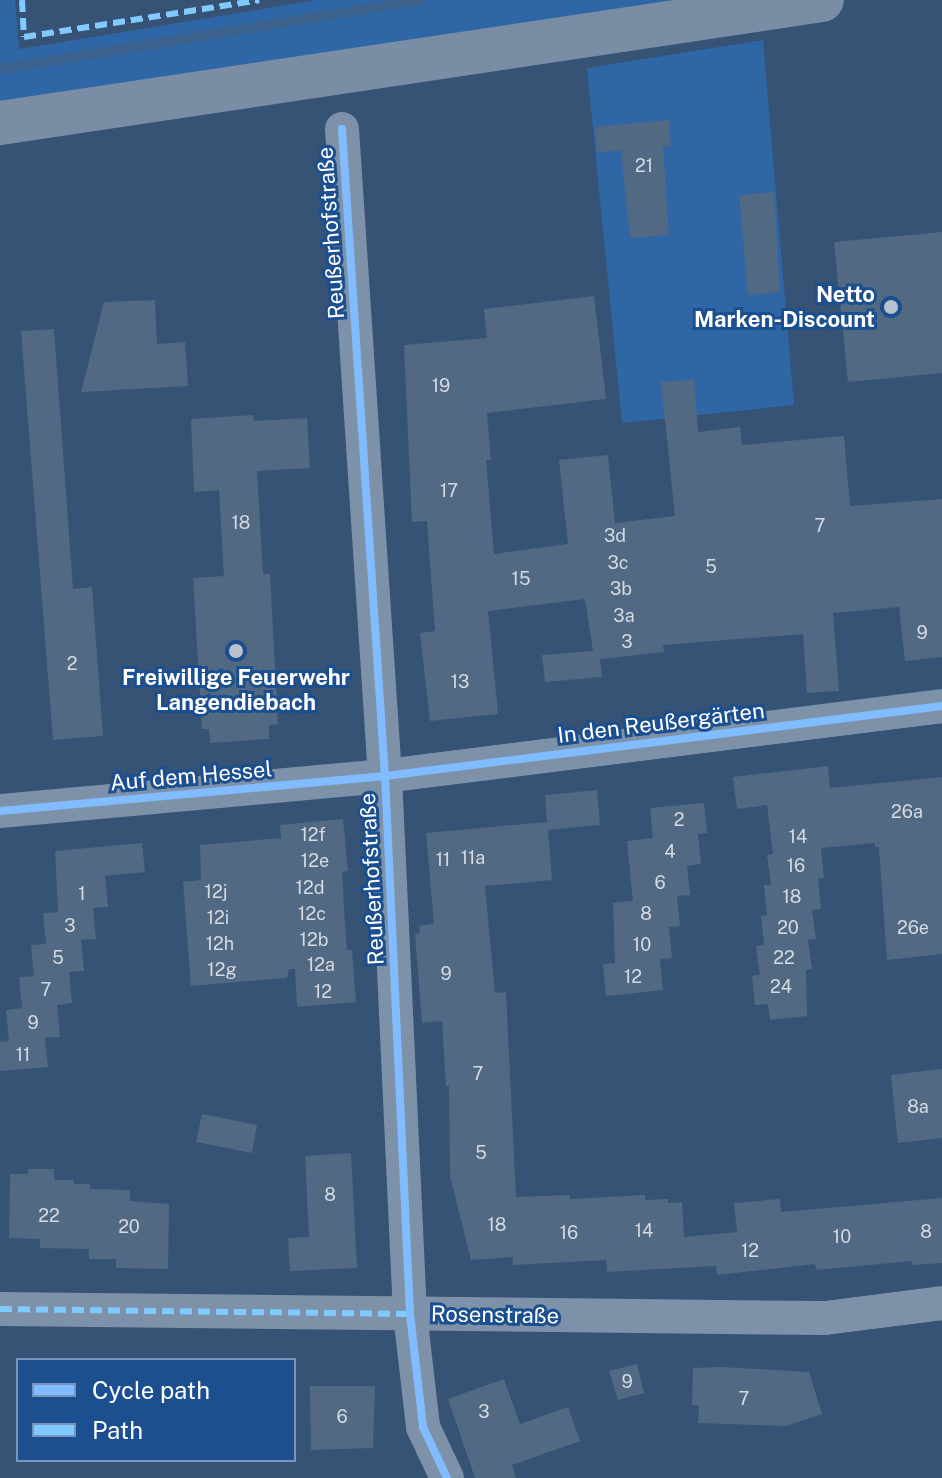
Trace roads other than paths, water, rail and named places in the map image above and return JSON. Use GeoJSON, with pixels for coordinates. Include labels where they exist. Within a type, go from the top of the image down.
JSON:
{"type":"FeatureCollection","features":[{"type":"Feature","properties":{"kind":"main road"},"geometry":{"type":"LineString","coordinates":[[0,123],[822,0]]}},
{"type":"Feature","properties":{"kind":"street","name":"Reußerhofstraße"},"geometry":{"type":"LineString","coordinates":[[342,129],[385,776],[410,1314],[423,1427],[447,1478]]}},
{"type":"Feature","properties":{"kind":"street","name":"In den Reußergärten"},"geometry":{"type":"LineString","coordinates":[[385,776],[942,706]]}},
{"type":"Feature","properties":{"kind":"street","name":"Auf dem Hessel"},"geometry":{"type":"LineString","coordinates":[[0,811],[385,776]]}},
{"type":"Feature","properties":{"kind":"street","name":"Rosenstraße"},"geometry":{"type":"LineString","coordinates":[[0,1309],[825,1318],[942,1303]]}},
{"type":"Feature","properties":{"kind":"waterway"},"geometry":{"type":"LineString","coordinates":[[0,69],[420,0]]}},
{"type":"Feature","properties":{"kind":"place","name":"Netto Marken-Discount"},"geometry":{"type":"Point","coordinates":[891,307]}},
{"type":"Feature","properties":{"kind":"place","name":"Freiwillige Feuerwehr Langendiebach"},"geometry":{"type":"Point","coordinates":[236,651]}}]}
